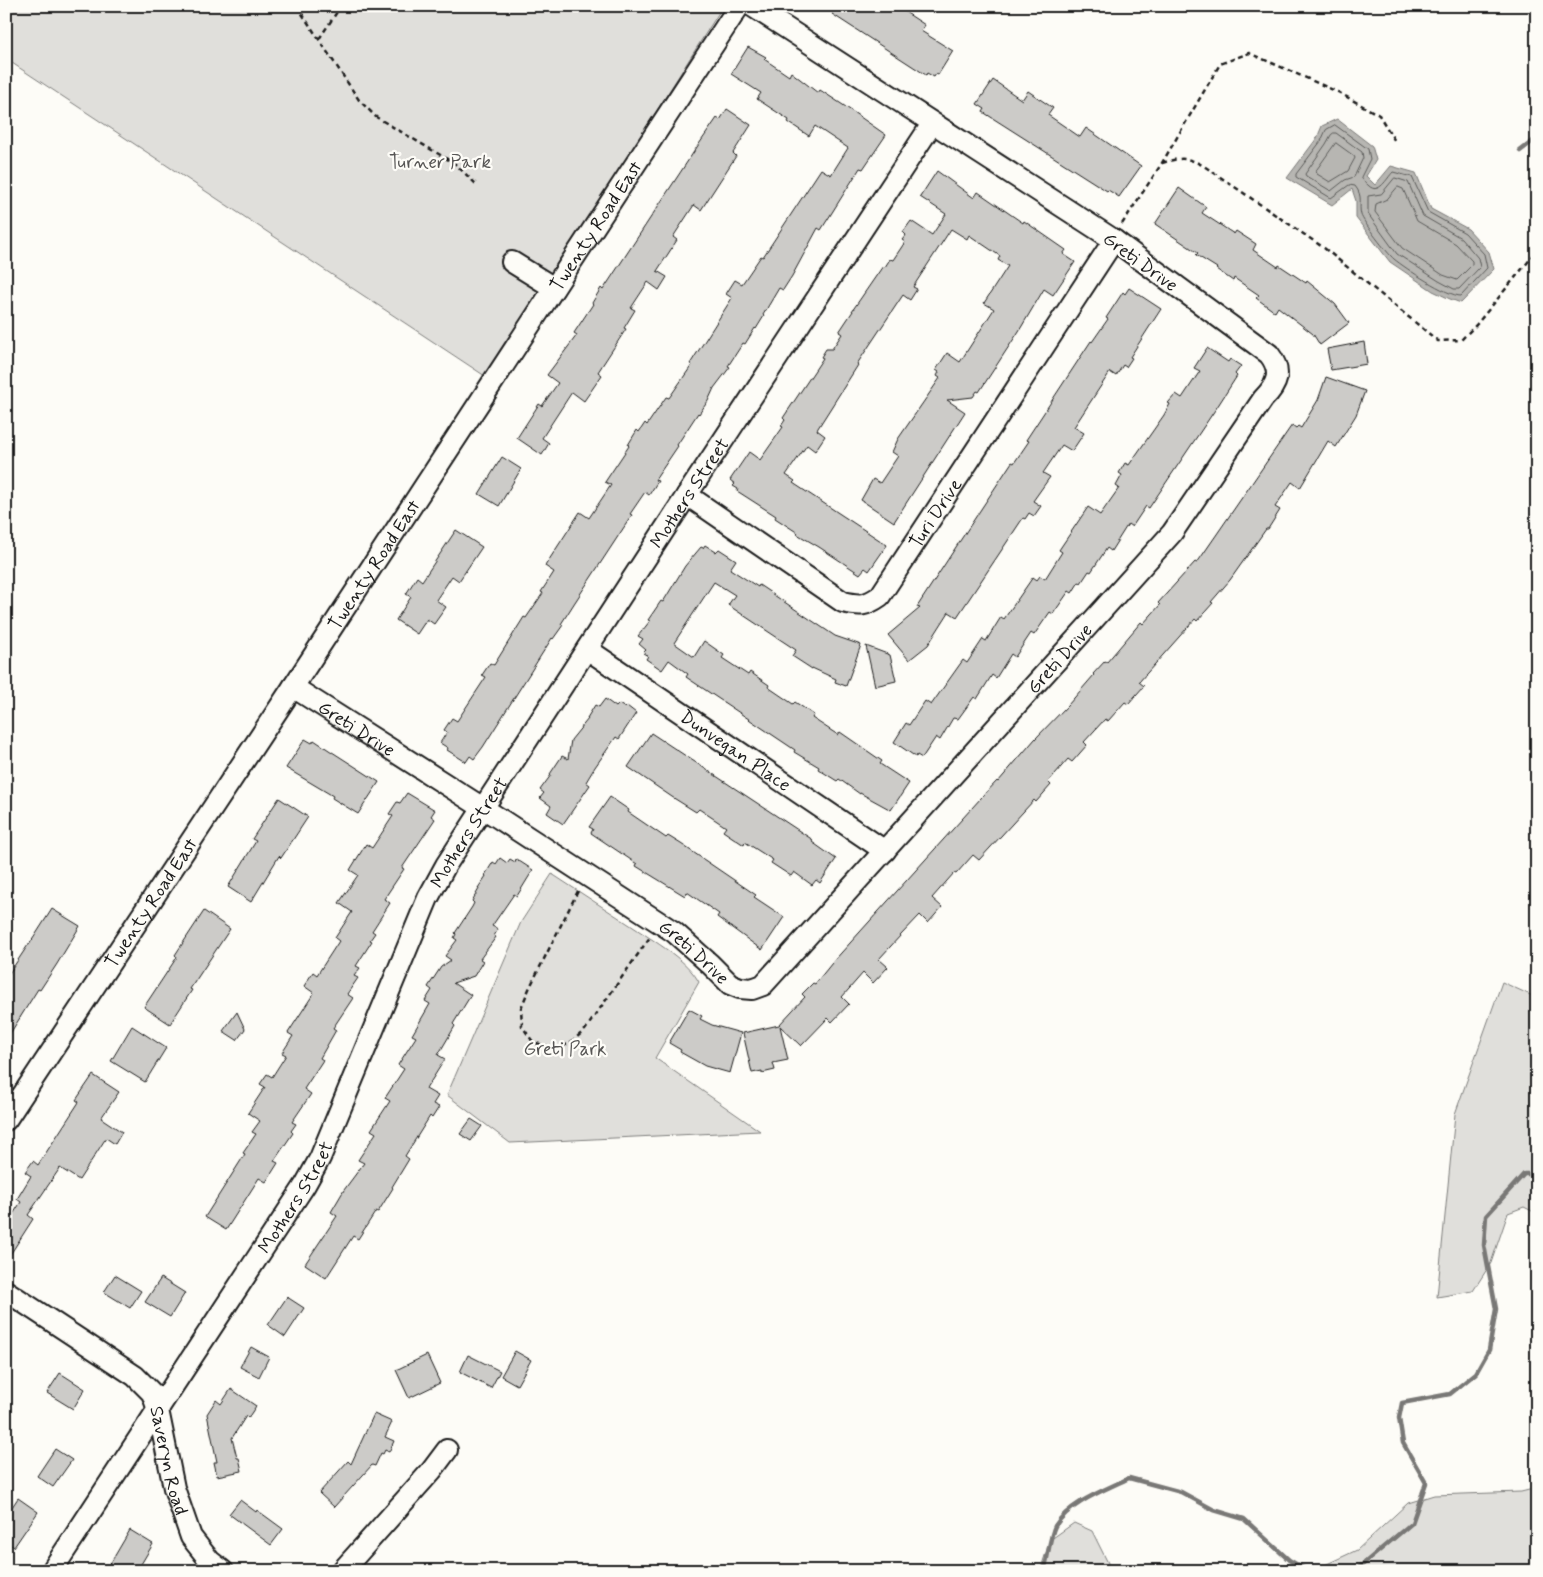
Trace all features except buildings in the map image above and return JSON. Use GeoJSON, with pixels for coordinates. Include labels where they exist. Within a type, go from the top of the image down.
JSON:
{"type":"FeatureCollection","features":[{"type":"Feature","properties":{"kind":"street","name":"Twenty Road East"},"geometry":{"type":"LineString","coordinates":[[6,1120],[293,687],[739,6]]}},
{"type":"Feature","properties":{"kind":"street","name":"Greti Drive"},"geometry":{"type":"LineString","coordinates":[[293,687],[484,808],[674,932],[730,984],[740,988],[752,989],[763,985],[1172,533],[1263,400],[1272,391],[1278,369],[1269,354],[1118,233],[932,124],[752,6]]}},
{"type":"Feature","properties":{"kind":"street","name":"Mothers Street"},"geometry":{"type":"LineString","coordinates":[[53,1568],[306,1185],[324,1149],[428,898],[446,865],[932,124]]}},
{"type":"Feature","properties":{"kind":"street","name":"Turi Drive"},"geometry":{"type":"LineString","coordinates":[[687,495],[844,602],[854,605],[864,605],[872,602],[880,596],[1118,233]]}},
{"type":"Feature","properties":{"kind":"street"},"geometry":{"type":"LineString","coordinates":[[512,262],[554,288]]}},
{"type":"Feature","properties":{"kind":"street","name":"Dunvegan Place"},"geometry":{"type":"LineString","coordinates":[[587,648],[885,851]]}},
{"type":"Feature","properties":{"kind":"street","name":"Saveryn Road"},"geometry":{"type":"LineString","coordinates":[[6,1291],[135,1376],[152,1393],[158,1410],[174,1488],[185,1524],[191,1537],[210,1561],[223,1571]]}},
{"type":"Feature","properties":{"kind":"street"},"geometry":{"type":"LineString","coordinates":[[342,1571],[432,1470],[447,1450]]}},
{"type":"Feature","properties":{"kind":"path"},"geometry":{"type":"LineString","coordinates":[[297,6],[359,100],[376,117],[454,163],[476,184]]}},
{"type":"Feature","properties":{"kind":"path"},"geometry":{"type":"LineString","coordinates":[[319,39],[341,6]]}},
{"type":"Feature","properties":{"kind":"path"},"geometry":{"type":"LineString","coordinates":[[1118,233],[1220,64],[1249,53],[1338,92],[1379,115],[1396,143]]}},
{"type":"Feature","properties":{"kind":"path"},"geometry":{"type":"LineString","coordinates":[[1162,163],[1178,158],[1190,159],[1204,166],[1324,248],[1438,341],[1461,340],[1476,325],[1537,251]]}},
{"type":"Feature","properties":{"kind":"path"},"geometry":{"type":"LineString","coordinates":[[579,890],[521,1008],[522,1026],[533,1042],[553,1048],[569,1044],[586,1030],[651,936]]}},
{"type":"Feature","properties":{"kind":"green space","name":"Turner Park"},"geometry":{"type":"Polygon","coordinates":[[[6,6],[723,6],[488,378],[6,59],[6,6]]]}},
{"type":"Feature","properties":{"kind":"green space","name":"Greti Park"},"geometry":{"type":"Polygon","coordinates":[[[552,874],[666,949],[695,975],[699,982],[655,1058],[760,1131],[510,1143],[447,1095],[521,922],[552,874]]]}},
{"type":"Feature","properties":{"kind":"green space"},"geometry":{"type":"Polygon","coordinates":[[[1502,982],[1537,998],[1537,1216],[1534,1212],[1524,1207],[1508,1213],[1491,1263],[1473,1291],[1437,1297],[1455,1114],[1502,982]]]}},
{"type":"Feature","properties":{"kind":"green space"},"geometry":{"type":"Polygon","coordinates":[[[1537,1488],[1537,1571],[1312,1571],[1357,1550],[1408,1503],[1434,1495],[1521,1492],[1537,1488]]]}},
{"type":"Feature","properties":{"kind":"green space"},"geometry":{"type":"Polygon","coordinates":[[[1074,1523],[1092,1531],[1112,1571],[1040,1571],[1050,1540],[1074,1523]]]}},
{"type":"Feature","properties":{"kind":"water"},"geometry":{"type":"Polygon","coordinates":[[[1337,119],[1372,146],[1376,160],[1366,176],[1375,185],[1391,166],[1416,173],[1431,209],[1468,229],[1489,252],[1494,269],[1461,303],[1433,291],[1390,262],[1356,218],[1356,201],[1352,189],[1332,205],[1287,178],[1317,138],[1322,126],[1337,119]]]}},
{"type":"Feature","properties":{"kind":"waterway"},"geometry":{"type":"LineString","coordinates":[[1520,151],[1537,138]]}},
{"type":"Feature","properties":{"kind":"waterway"},"geometry":{"type":"LineString","coordinates":[[1355,1571],[1412,1523],[1426,1483],[1403,1443],[1399,1418],[1402,1403],[1450,1394],[1476,1373],[1489,1350],[1496,1309],[1484,1245],[1486,1216],[1524,1174],[1537,1174]]}},
{"type":"Feature","properties":{"kind":"waterway"},"geometry":{"type":"LineString","coordinates":[[1046,1571],[1045,1567],[1052,1535],[1055,1526],[1062,1518],[1089,1497],[1129,1478],[1181,1492],[1214,1510],[1244,1519],[1289,1560],[1308,1571]]}}]}
